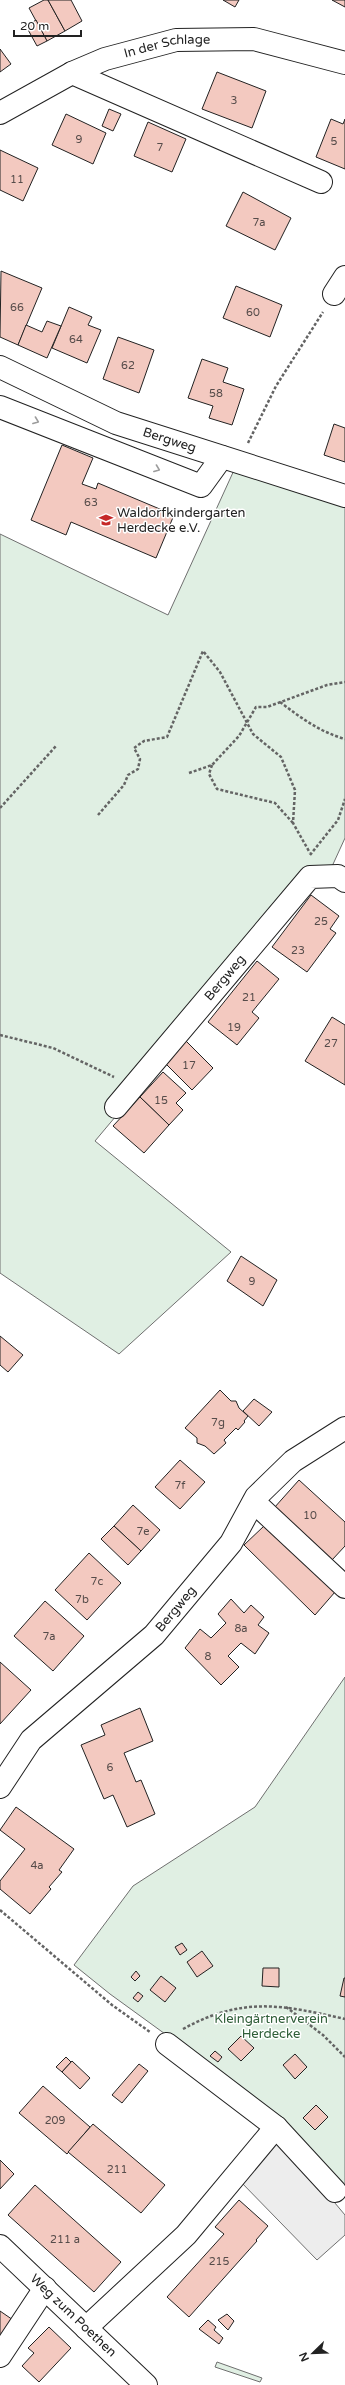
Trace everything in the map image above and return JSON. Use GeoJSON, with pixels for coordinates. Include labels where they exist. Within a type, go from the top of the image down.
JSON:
{"type":"FeatureCollection","features":[{"type":"Feature","properties":{"kind":"street","name":"In der Schlage"},"geometry":{"type":"LineString","coordinates":[[0,113],[72,73],[105,59],[176,40],[254,39],[345,63]]}},
{"type":"Feature","properties":{"kind":"street"},"geometry":{"type":"LineString","coordinates":[[72,73],[321,182]]}},
{"type":"Feature","properties":{"kind":"street","name":"Bergweg"},"geometry":{"type":"LineString","coordinates":[[0,367],[116,423],[345,496]]}},
{"type":"Feature","properties":{"kind":"street"},"geometry":{"type":"LineString","coordinates":[[0,407],[201,486],[222,457]]}},
{"type":"Feature","properties":{"kind":"street"},"geometry":{"type":"LineString","coordinates":[[310,878],[338,876],[345,881]]}},
{"type":"Feature","properties":{"kind":"street","name":"Bergweg"},"geometry":{"type":"LineString","coordinates":[[116,1107],[310,878]]}},
{"type":"Feature","properties":{"kind":"street","name":"Bergweg"},"geometry":{"type":"LineString","coordinates":[[0,1787],[31,1740],[154,1635],[231,1543],[254,1502],[293,1461],[345,1428]]}},
{"type":"Feature","properties":{"kind":"street"},"geometry":{"type":"LineString","coordinates":[[254,1502],[345,1587]]}},
{"type":"Feature","properties":{"kind":"street"},"geometry":{"type":"LineString","coordinates":[[167,2044],[276,2128],[336,2191]]}},
{"type":"Feature","properties":{"kind":"street"},"geometry":{"type":"LineString","coordinates":[[86,2328],[186,2235],[276,2128]]}},
{"type":"Feature","properties":{"kind":"street","name":"Weg zum Poethen"},"geometry":{"type":"LineString","coordinates":[[0,2246],[146,2385]]}},
{"type":"Feature","properties":{"kind":"street"},"geometry":{"type":"LineString","coordinates":[[0,2356],[45,2288]]}},
{"type":"Feature","properties":{"kind":"path"},"geometry":{"type":"LineString","coordinates":[[258,420],[276,386],[340,286]]}},
{"type":"Feature","properties":{"kind":"path"},"geometry":{"type":"LineString","coordinates":[[98,815],[124,785],[128,775],[138,769],[140,759],[134,748],[144,741],[167,737],[203,651],[220,672],[253,734],[281,757],[295,790],[293,823]]}},
{"type":"Feature","properties":{"kind":"path"},"geometry":{"type":"LineString","coordinates":[[188,773],[212,764],[239,736],[246,721],[256,707],[266,707],[327,685],[345,682]]}},
{"type":"Feature","properties":{"kind":"path"},"geometry":{"type":"LineString","coordinates":[[280,702],[306,722],[329,735],[345,740]]}},
{"type":"Feature","properties":{"kind":"path"},"geometry":{"type":"LineString","coordinates":[[0,808],[56,746]]}},
{"type":"Feature","properties":{"kind":"path"},"geometry":{"type":"LineString","coordinates":[[212,764],[209,774],[217,789],[275,803],[293,823],[310,853],[310,878]]}},
{"type":"Feature","properties":{"kind":"path"},"geometry":{"type":"LineString","coordinates":[[310,853],[338,820],[345,799]]}},
{"type":"Feature","properties":{"kind":"path"},"geometry":{"type":"LineString","coordinates":[[0,1035],[53,1048],[134,1086]]}},
{"type":"Feature","properties":{"kind":"path"},"geometry":{"type":"LineString","coordinates":[[0,1910],[112,2005],[167,2044],[184,2029],[220,2013],[264,2004],[286,2006],[345,2019]]}},
{"type":"Feature","properties":{"kind":"path"},"geometry":{"type":"LineString","coordinates":[[286,2006],[345,2057]]}},
{"type":"Feature","properties":{"kind":"green space"},"geometry":{"type":"Polygon","coordinates":[[[235,468],[345,504],[345,838],[329,873],[104,1108],[116,1116],[95,1141],[231,1252],[119,1354],[0,1273],[0,534],[168,615],[235,468]]]}},
{"type":"Feature","properties":{"kind":"green space","name":"Kleingärtnerverein Herdecke"},"geometry":{"type":"Polygon","coordinates":[[[345,1677],[345,2192],[172,2039],[110,1994],[74,1965],[133,1886],[255,1807],[345,1677]]]}},
{"type":"Feature","properties":{"kind":"green space"},"geometry":{"type":"Polygon","coordinates":[[[217,2362],[262,2378],[260,2382],[215,2367],[217,2362]]]}},
{"type":"Feature","properties":{"kind":"shaded area"},"geometry":{"type":"Polygon","coordinates":[[[277,2134],[345,2215],[345,2235],[317,2260],[239,2180],[277,2134]]]}},
{"type":"Feature","properties":{"kind":"building"},"geometry":{"type":"Polygon","coordinates":[[[44,0],[48,0],[65,31],[47,41],[29,8],[44,0]]]}},
{"type":"Feature","properties":{"kind":"building"},"geometry":{"type":"Polygon","coordinates":[[[48,0],[71,0],[82,21],[65,31],[48,0]]]}},
{"type":"Feature","properties":{"kind":"building"},"geometry":{"type":"Polygon","coordinates":[[[223,0],[239,0],[235,7],[223,0]]]}},
{"type":"Feature","properties":{"kind":"building"},"geometry":{"type":"Polygon","coordinates":[[[332,0],[345,0],[345,7],[332,0]]]}},
{"type":"Feature","properties":{"kind":"building"},"geometry":{"type":"Polygon","coordinates":[[[36,20],[47,41],[37,46],[26,26],[36,20]]]}},
{"type":"Feature","properties":{"kind":"building"},"geometry":{"type":"Polygon","coordinates":[[[0,49],[11,64],[0,72],[0,49]]]}},
{"type":"Feature","properties":{"kind":"building"},"geometry":{"type":"Polygon","coordinates":[[[217,72],[266,91],[252,128],[202,109],[217,72]]]}},
{"type":"Feature","properties":{"kind":"building"},"geometry":{"type":"Polygon","coordinates":[[[109,109],[121,114],[113,131],[102,126],[109,109]]]}},
{"type":"Feature","properties":{"kind":"building"},"geometry":{"type":"Polygon","coordinates":[[[66,114],[106,133],[93,164],[52,145],[66,114]]]}},
{"type":"Feature","properties":{"kind":"building"},"geometry":{"type":"Polygon","coordinates":[[[331,119],[343,124],[345,119],[345,169],[316,157],[331,119]]]}},
{"type":"Feature","properties":{"kind":"building"},"geometry":{"type":"Polygon","coordinates":[[[148,122],[186,139],[172,172],[134,156],[148,122]]]}},
{"type":"Feature","properties":{"kind":"building"},"geometry":{"type":"Polygon","coordinates":[[[0,150],[38,168],[23,201],[0,190],[0,150]]]}},
{"type":"Feature","properties":{"kind":"building"},"geometry":{"type":"Polygon","coordinates":[[[243,192],[291,218],[275,250],[226,226],[243,192]]]}},
{"type":"Feature","properties":{"kind":"building"},"geometry":{"type":"Polygon","coordinates":[[[1,271],[42,288],[18,345],[0,337],[1,271]]]}},
{"type":"Feature","properties":{"kind":"building"},"geometry":{"type":"Polygon","coordinates":[[[236,286],[282,305],[270,337],[223,318],[236,286]]]}},
{"type":"Feature","properties":{"kind":"building"},"geometry":{"type":"Polygon","coordinates":[[[69,307],[92,317],[88,325],[101,330],[87,363],[52,348],[69,307]]]}},
{"type":"Feature","properties":{"kind":"building"},"geometry":{"type":"Polygon","coordinates":[[[47,321],[61,326],[47,358],[18,345],[26,325],[42,332],[47,321]]]}},
{"type":"Feature","properties":{"kind":"building"},"geometry":{"type":"Polygon","coordinates":[[[118,337],[154,350],[139,393],[103,379],[118,337]]]}},
{"type":"Feature","properties":{"kind":"building"},"geometry":{"type":"Polygon","coordinates":[[[202,359],[228,368],[223,382],[244,389],[232,425],[209,418],[213,406],[188,398],[202,359]]]}},
{"type":"Feature","properties":{"kind":"building"},"geometry":{"type":"Polygon","coordinates":[[[334,424],[345,428],[345,462],[324,455],[334,424]]]}},
{"type":"Feature","properties":{"kind":"building"},"geometry":{"type":"Polygon","coordinates":[[[62,445],[93,458],[82,484],[96,489],[98,483],[174,515],[156,558],[71,522],[66,535],[31,520],[62,445]]]}},
{"type":"Feature","properties":{"kind":"building"},"geometry":{"type":"Polygon","coordinates":[[[311,895],[339,916],[330,929],[336,933],[307,972],[272,947],[311,895]]]}},
{"type":"Feature","properties":{"kind":"building"},"geometry":{"type":"Polygon","coordinates":[[[257,961],[279,979],[252,1012],[259,1018],[237,1045],[208,1022],[257,961]]]}},
{"type":"Feature","properties":{"kind":"building"},"geometry":{"type":"Polygon","coordinates":[[[332,1017],[345,1025],[345,1085],[305,1061],[332,1017]]]}},
{"type":"Feature","properties":{"kind":"building"},"geometry":{"type":"Polygon","coordinates":[[[186,1041],[213,1068],[192,1090],[165,1063],[186,1041]]]}},
{"type":"Feature","properties":{"kind":"building"},"geometry":{"type":"Polygon","coordinates":[[[163,1072],[186,1093],[176,1103],[183,1110],[169,1125],[140,1097],[163,1072]]]}},
{"type":"Feature","properties":{"kind":"building"},"geometry":{"type":"Polygon","coordinates":[[[140,1097],[169,1125],[144,1153],[113,1126],[140,1097]]]}},
{"type":"Feature","properties":{"kind":"building"},"geometry":{"type":"Polygon","coordinates":[[[241,1256],[277,1280],[263,1306],[227,1281],[241,1256]]]}},
{"type":"Feature","properties":{"kind":"building"},"geometry":{"type":"Polygon","coordinates":[[[0,1336],[23,1355],[8,1372],[0,1365],[0,1336]]]}},
{"type":"Feature","properties":{"kind":"building"},"geometry":{"type":"Polygon","coordinates":[[[220,1390],[231,1401],[236,1401],[239,1408],[248,1416],[238,1430],[236,1428],[224,1440],[226,1443],[214,1454],[205,1446],[197,1443],[197,1438],[185,1428],[220,1390]]]}},
{"type":"Feature","properties":{"kind":"building"},"geometry":{"type":"Polygon","coordinates":[[[254,1399],[272,1412],[259,1426],[243,1411],[254,1399]]]}},
{"type":"Feature","properties":{"kind":"building"},"geometry":{"type":"Polygon","coordinates":[[[180,1460],[205,1482],[180,1509],[155,1487],[180,1460]]]}},
{"type":"Feature","properties":{"kind":"building"},"geometry":{"type":"Polygon","coordinates":[[[299,1480],[345,1522],[345,1546],[332,1560],[274,1508],[299,1480]]]}},
{"type":"Feature","properties":{"kind":"building"},"geometry":{"type":"Polygon","coordinates":[[[133,1505],[160,1530],[141,1551],[114,1526],[133,1505]]]}},
{"type":"Feature","properties":{"kind":"building"},"geometry":{"type":"Polygon","coordinates":[[[114,1526],[141,1551],[128,1565],[101,1539],[114,1526]]]}},
{"type":"Feature","properties":{"kind":"building"},"geometry":{"type":"Polygon","coordinates":[[[264,1526],[335,1592],[315,1615],[244,1545],[264,1526]]]}},
{"type":"Feature","properties":{"kind":"building"},"geometry":{"type":"Polygon","coordinates":[[[89,1553],[121,1583],[87,1620],[55,1590],[89,1553]]]}},
{"type":"Feature","properties":{"kind":"building"},"geometry":{"type":"Polygon","coordinates":[[[231,1599],[244,1613],[251,1605],[264,1617],[258,1625],[269,1633],[255,1654],[241,1643],[228,1656],[239,1667],[221,1685],[185,1648],[200,1629],[211,1638],[226,1623],[218,1614],[231,1599]]]}},
{"type":"Feature","properties":{"kind":"building"},"geometry":{"type":"Polygon","coordinates":[[[45,1601],[84,1636],[53,1671],[14,1636],[45,1601]]]}},
{"type":"Feature","properties":{"kind":"building"},"geometry":{"type":"Polygon","coordinates":[[[0,1662],[31,1690],[0,1724],[0,1662]]]}},
{"type":"Feature","properties":{"kind":"building"},"geometry":{"type":"Polygon","coordinates":[[[140,1708],[153,1741],[124,1753],[136,1782],[141,1780],[155,1814],[127,1827],[113,1795],[104,1799],[81,1745],[105,1735],[101,1725],[140,1708]]]}},
{"type":"Feature","properties":{"kind":"building"},"geometry":{"type":"Polygon","coordinates":[[[16,1807],[74,1849],[59,1870],[62,1872],[49,1887],[51,1889],[30,1914],[0,1889],[0,1881],[25,1849],[0,1830],[16,1807]]]}},
{"type":"Feature","properties":{"kind":"building"},"geometry":{"type":"Polygon","coordinates":[[[182,1943],[187,1950],[180,1955],[175,1947],[182,1943]]]}},
{"type":"Feature","properties":{"kind":"building"},"geometry":{"type":"Polygon","coordinates":[[[202,1951],[213,1966],[197,1977],[187,1962],[202,1951]]]}},
{"type":"Feature","properties":{"kind":"building"},"geometry":{"type":"Polygon","coordinates":[[[263,1968],[279,1968],[279,1987],[262,1986],[263,1968]]]}},
{"type":"Feature","properties":{"kind":"building"},"geometry":{"type":"Polygon","coordinates":[[[136,1971],[140,1976],[135,1981],[131,1977],[136,1971]]]}},
{"type":"Feature","properties":{"kind":"building"},"geometry":{"type":"Polygon","coordinates":[[[161,1976],[176,1988],[165,2002],[150,1990],[161,1976]]]}},
{"type":"Feature","properties":{"kind":"building"},"geometry":{"type":"Polygon","coordinates":[[[345,1978],[345,1997],[340,1996],[345,1978]]]}},
{"type":"Feature","properties":{"kind":"building"},"geometry":{"type":"Polygon","coordinates":[[[138,1992],[143,1996],[138,2002],[133,1998],[138,1992]]]}},
{"type":"Feature","properties":{"kind":"building"},"geometry":{"type":"Polygon","coordinates":[[[241,2036],[254,2048],[241,2061],[228,2049],[241,2036]]]}},
{"type":"Feature","properties":{"kind":"building"},"geometry":{"type":"Polygon","coordinates":[[[215,2051],[222,2057],[218,2062],[210,2056],[215,2051]]]}},
{"type":"Feature","properties":{"kind":"building"},"geometry":{"type":"Polygon","coordinates":[[[295,2054],[307,2067],[295,2079],[283,2065],[295,2054]]]}},
{"type":"Feature","properties":{"kind":"building"},"geometry":{"type":"Polygon","coordinates":[[[66,2057],[71,2062],[62,2072],[56,2067],[66,2057]]]}},
{"type":"Feature","properties":{"kind":"building"},"geometry":{"type":"Polygon","coordinates":[[[72,2061],[90,2078],[80,2089],[62,2072],[72,2061]]]}},
{"type":"Feature","properties":{"kind":"building"},"geometry":{"type":"Polygon","coordinates":[[[139,2064],[148,2071],[122,2103],[112,2095],[139,2064]]]}},
{"type":"Feature","properties":{"kind":"building"},"geometry":{"type":"Polygon","coordinates":[[[43,2086],[90,2127],[67,2154],[19,2113],[43,2086]]]}},
{"type":"Feature","properties":{"kind":"building"},"geometry":{"type":"Polygon","coordinates":[[[316,2105],[328,2117],[315,2130],[303,2118],[316,2105]]]}},
{"type":"Feature","properties":{"kind":"building"},"geometry":{"type":"Polygon","coordinates":[[[93,2124],[165,2185],[141,2213],[68,2152],[93,2124]]]}},
{"type":"Feature","properties":{"kind":"building"},"geometry":{"type":"Polygon","coordinates":[[[0,2160],[14,2174],[0,2189],[0,2160]]]}},
{"type":"Feature","properties":{"kind":"building"},"geometry":{"type":"Polygon","coordinates":[[[35,2185],[121,2262],[94,2292],[8,2215],[35,2185]]]}},
{"type":"Feature","properties":{"kind":"building"},"geometry":{"type":"Polygon","coordinates":[[[239,2200],[268,2226],[256,2240],[257,2241],[189,2317],[167,2297],[224,2234],[215,2227],[239,2200]]]}},
{"type":"Feature","properties":{"kind":"building"},"geometry":{"type":"Polygon","coordinates":[[[0,2311],[16,2322],[0,2347],[0,2311]]]}},
{"type":"Feature","properties":{"kind":"building"},"geometry":{"type":"Polygon","coordinates":[[[227,2314],[234,2321],[228,2330],[218,2320],[227,2314]]]}},
{"type":"Feature","properties":{"kind":"building"},"geometry":{"type":"Polygon","coordinates":[[[208,2320],[216,2327],[214,2330],[223,2338],[219,2344],[199,2329],[208,2320]]]}},
{"type":"Feature","properties":{"kind":"building"},"geometry":{"type":"Polygon","coordinates":[[[49,2327],[71,2348],[39,2382],[22,2366],[34,2353],[28,2348],[49,2327]]]}},
{"type":"Feature","properties":{"kind":"place","name":"Waldorfkindergarten Herdecke e.V."},"geometry":{"type":"Point","coordinates":[106,520]}}]}
